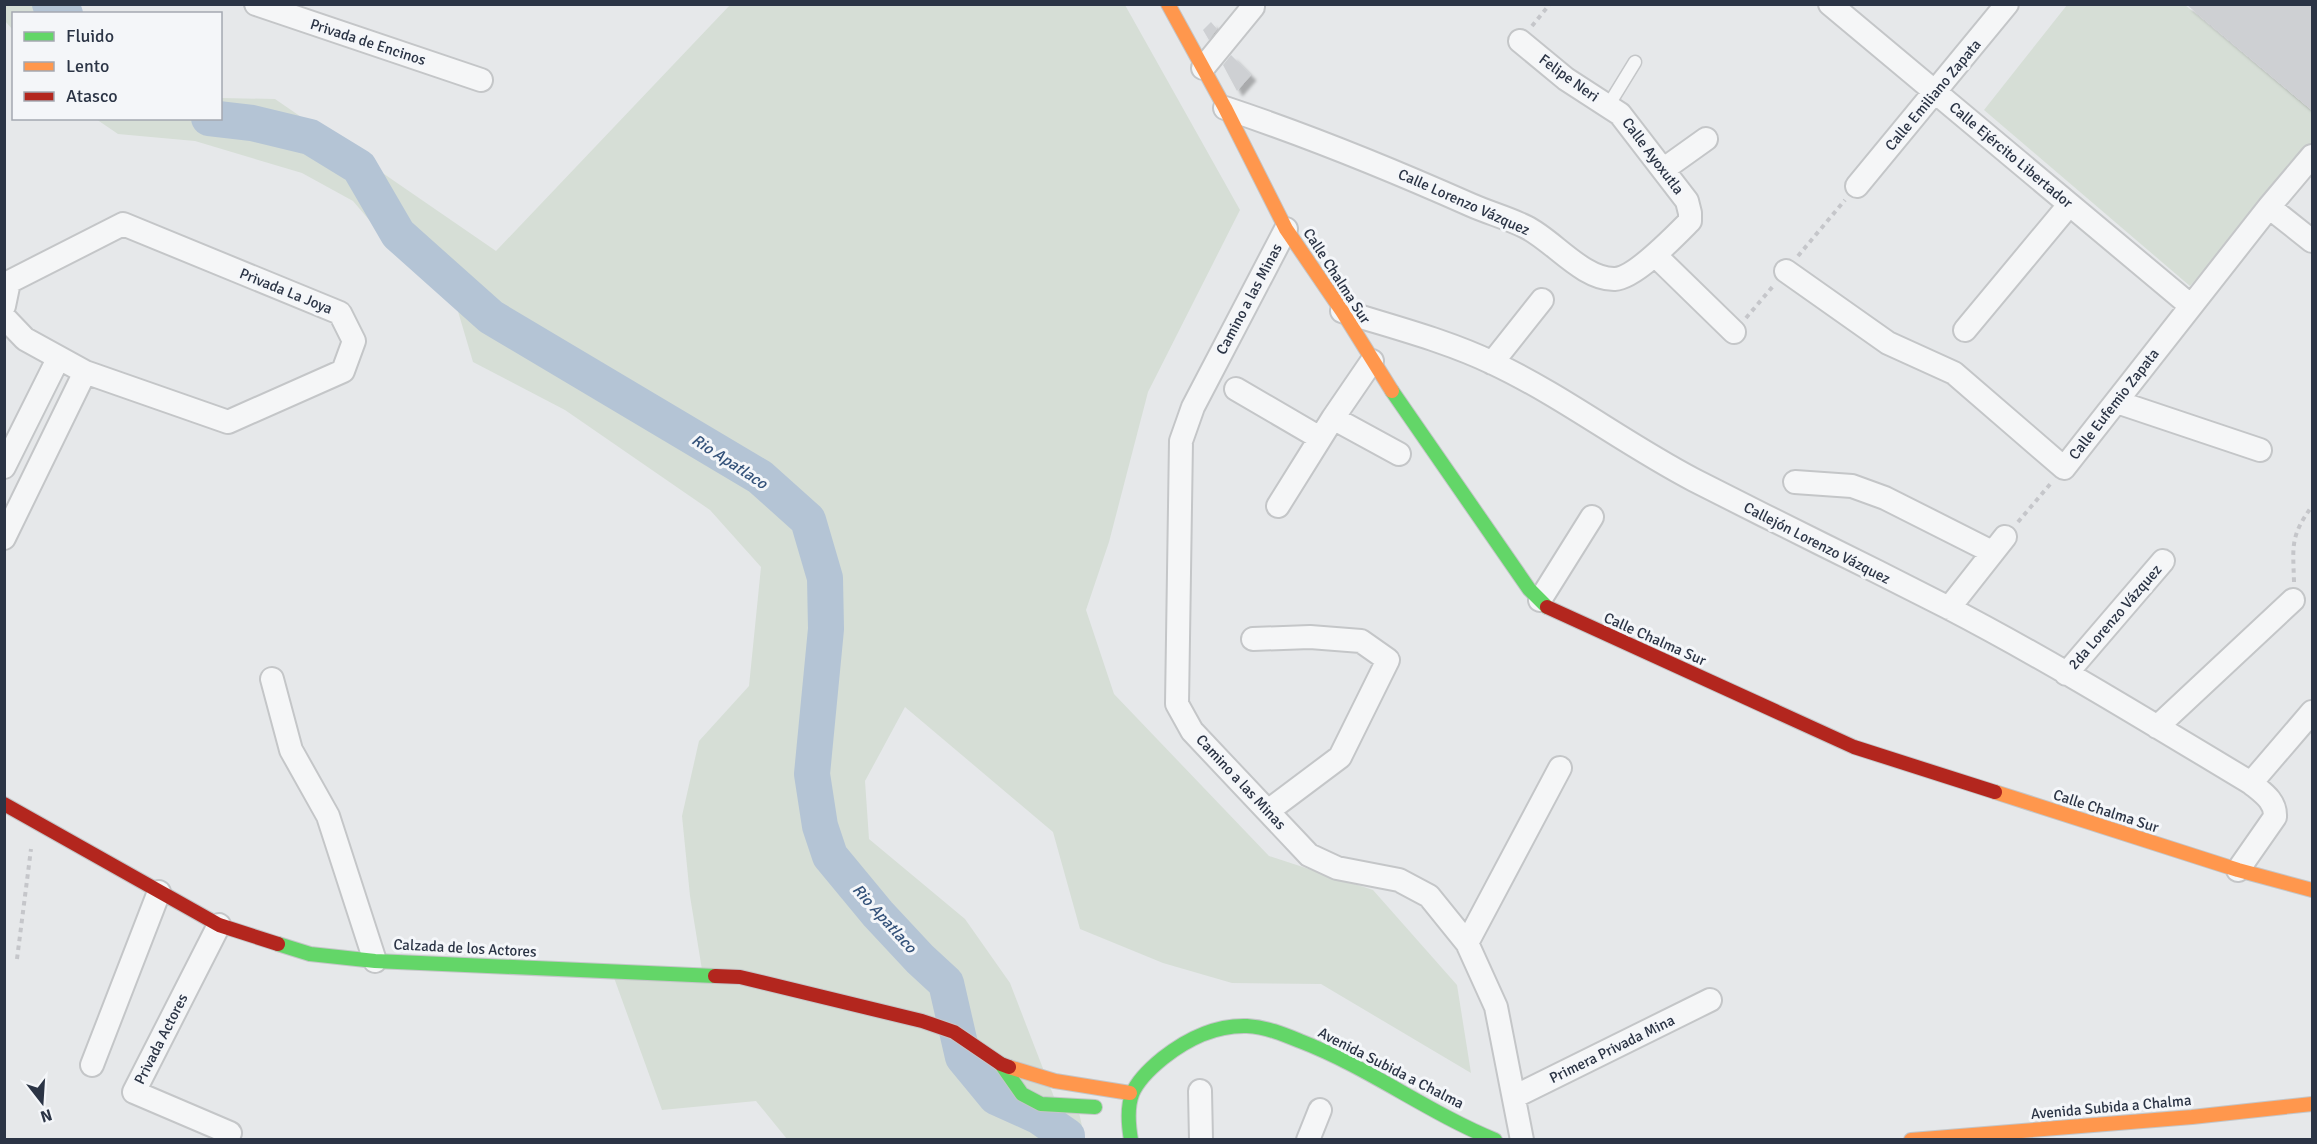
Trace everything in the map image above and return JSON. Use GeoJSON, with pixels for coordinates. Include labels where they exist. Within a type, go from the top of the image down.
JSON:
{"type":"FeatureCollection","features":[{"type":"Feature","properties":{"kind":"street","name":"Privada de Encinos"},"geometry":{"type":"LineString","coordinates":[[256,4],[481,80]]}},
{"type":"Feature","properties":{"kind":"street","name":"Calle Chalma Sur"},"geometry":{"type":"LineString","coordinates":[[1168,4],[1225,108],[1286,229],[1342,311],[1372,361],[1529,589],[1549,609],[1854,747],[2238,870],[2313,890]]}},
{"type":"Feature","properties":{"kind":"street","name":"Calle Ejército Libertador"},"geometry":{"type":"LineString","coordinates":[[1830,4],[2191,306]]}},
{"type":"Feature","properties":{"kind":"street","name":"Calle Emiliano Zapata"},"geometry":{"type":"LineString","coordinates":[[1857,186],[2007,4]]}},
{"type":"Feature","properties":{"kind":"street"},"geometry":{"type":"LineString","coordinates":[[1203,68],[1253,7]]}},
{"type":"Feature","properties":{"kind":"street","name":"Felipe Neri"},"geometry":{"type":"LineString","coordinates":[[1520,41],[1566,79],[1614,110]]}},
{"type":"Feature","properties":{"kind":"street","name":"Calle Lorenzo Vázquez"},"geometry":{"type":"LineString","coordinates":[[1225,108],[1291,130],[1382,165],[1528,228],[1595,276],[1616,279],[1628,274],[1655,255]]}},
{"type":"Feature","properties":{"kind":"street","name":"Calle Ayoxutla"},"geometry":{"type":"LineString","coordinates":[[1614,110],[1687,201],[1690,221],[1655,255]]}},
{"type":"Feature","properties":{"kind":"street"},"geometry":{"type":"LineString","coordinates":[[1664,170],[1706,139]]}},
{"type":"Feature","properties":{"kind":"street","name":"Calle Eufemio Zapata"},"geometry":{"type":"LineString","coordinates":[[1786,271],[1888,344],[1954,373],[2064,468],[2313,156]]}},
{"type":"Feature","properties":{"kind":"street"},"geometry":{"type":"LineString","coordinates":[[1965,330],[2069,205]]}},
{"type":"Feature","properties":{"kind":"street"},"geometry":{"type":"LineString","coordinates":[[2270,207],[2313,241]]}},
{"type":"Feature","properties":{"kind":"street","name":"Privada La Joya"},"geometry":{"type":"LineString","coordinates":[[4,306],[9,282],[123,225],[340,313],[354,341],[343,371],[228,423],[85,372],[25,339],[4,317]]}},
{"type":"Feature","properties":{"kind":"street","name":"Camino a las Minas"},"geometry":{"type":"LineString","coordinates":[[1286,229],[1193,407],[1181,441],[1177,704],[1192,731],[1309,855],[1337,868],[1399,880],[1429,896],[1467,943],[1496,1007],[1522,1140]]}},
{"type":"Feature","properties":{"kind":"street"},"geometry":{"type":"LineString","coordinates":[[1655,255],[1734,332]]}},
{"type":"Feature","properties":{"kind":"street"},"geometry":{"type":"LineString","coordinates":[[1492,363],[1542,300]]}},
{"type":"Feature","properties":{"kind":"street","name":"Callejón Lorenzo Vázquez"},"geometry":{"type":"LineString","coordinates":[[1342,311],[1433,339],[1492,363],[1566,402],[1679,472],[1948,608],[2066,674],[2251,783],[2266,795],[2275,807],[2275,817],[2238,870]]}},
{"type":"Feature","properties":{"kind":"street"},"geometry":{"type":"LineString","coordinates":[[4,467],[58,359]]}},
{"type":"Feature","properties":{"kind":"street"},"geometry":{"type":"LineString","coordinates":[[1278,506],[1372,361]]}},
{"type":"Feature","properties":{"kind":"street"},"geometry":{"type":"LineString","coordinates":[[4,538],[85,372]]}},
{"type":"Feature","properties":{"kind":"street"},"geometry":{"type":"LineString","coordinates":[[1236,389],[1320,438]]}},
{"type":"Feature","properties":{"kind":"street"},"geometry":{"type":"LineString","coordinates":[[2116,402],[2260,450]]}},
{"type":"Feature","properties":{"kind":"street"},"geometry":{"type":"LineString","coordinates":[[1333,418],[1399,454]]}},
{"type":"Feature","properties":{"kind":"street"},"geometry":{"type":"LineString","coordinates":[[1796,482],[1852,486],[1998,545],[1948,608]]}},
{"type":"Feature","properties":{"kind":"street"},"geometry":{"type":"LineString","coordinates":[[1540,600],[1592,517]]}},
{"type":"Feature","properties":{"kind":"street","name":"2da Lorenzo Vázquez"},"geometry":{"type":"LineString","coordinates":[[2066,674],[2163,561]]}},
{"type":"Feature","properties":{"kind":"street"},"geometry":{"type":"LineString","coordinates":[[2157,727],[2293,600]]}},
{"type":"Feature","properties":{"kind":"street"},"geometry":{"type":"LineString","coordinates":[[1253,639],[1310,637],[1361,641],[1388,660],[1340,757],[1268,811]]}},
{"type":"Feature","properties":{"kind":"street"},"geometry":{"type":"LineString","coordinates":[[272,678],[291,750],[328,816],[375,961]]}},
{"type":"Feature","properties":{"kind":"street"},"geometry":{"type":"LineString","coordinates":[[2251,783],[2313,712]]}},
{"type":"Feature","properties":{"kind":"street"},"geometry":{"type":"LineString","coordinates":[[1467,943],[1560,768]]}},
{"type":"Feature","properties":{"kind":"street","name":"Calzada de los Actores"},"geometry":{"type":"LineString","coordinates":[[4,804],[219,925],[310,954],[375,961],[740,977],[922,1021],[954,1032],[1001,1064]]}},
{"type":"Feature","properties":{"kind":"street"},"geometry":{"type":"LineString","coordinates":[[92,1065],[159,892]]}},
{"type":"Feature","properties":{"kind":"street","name":"Privada Actores"},"geometry":{"type":"LineString","coordinates":[[219,925],[134,1092],[230,1133]]}},
{"type":"Feature","properties":{"kind":"street","name":"Primera Privada Mina"},"geometry":{"type":"LineString","coordinates":[[1514,1097],[1710,1000]]}},
{"type":"Feature","properties":{"kind":"street","name":"Avenida Subida a Chalma"},"geometry":{"type":"LineString","coordinates":[[1131,1140],[1116,1107],[1153,1066],[1190,1040],[1225,1028],[1261,1028],[1325,1049],[1496,1140]]}},
{"type":"Feature","properties":{"kind":"street"},"geometry":{"type":"LineString","coordinates":[[1001,1064],[1055,1082],[1130,1093]]}},
{"type":"Feature","properties":{"kind":"street"},"geometry":{"type":"LineString","coordinates":[[1001,1064],[1022,1094],[1041,1104],[1116,1107]]}},
{"type":"Feature","properties":{"kind":"street"},"geometry":{"type":"LineString","coordinates":[[1200,1091],[1201,1140]]}},
{"type":"Feature","properties":{"kind":"street","name":"Avenida Subida a Chalma"},"geometry":{"type":"LineString","coordinates":[[1911,1140],[2180,1118],[2313,1104]]}},
{"type":"Feature","properties":{"kind":"street"},"geometry":{"type":"LineString","coordinates":[[1308,1140],[1320,1110]]}},
{"type":"Feature","properties":{"kind":"lane"},"geometry":{"type":"LineString","coordinates":[[1614,110],[1635,62]]}},
{"type":"Feature","properties":{"kind":"path"},"geometry":{"type":"LineString","coordinates":[[1520,41],[1550,4]]}},
{"type":"Feature","properties":{"kind":"path"},"geometry":{"type":"LineString","coordinates":[[1998,545],[2064,468]]}},
{"type":"Feature","properties":{"kind":"path"},"geometry":{"type":"LineString","coordinates":[[2293,600],[2293,549],[2296,530],[2313,506]]}},
{"type":"Feature","properties":{"kind":"path"},"geometry":{"type":"LineString","coordinates":[[17,959],[31,854]]}},
{"type":"Feature","properties":{"kind":"shaded area"},"geometry":{"type":"Polygon","coordinates":[[[5,4],[60,5],[70,12],[12,12],[12,29],[5,21],[5,4]]]}},
{"type":"Feature","properties":{"kind":"shaded area"},"geometry":{"type":"Polygon","coordinates":[[[730,5],[1125,5],[1240,210],[1148,392],[1109,542],[1086,610],[1114,694],[1269,856],[1373,890],[1457,985],[1471,1073],[1321,984],[1232,983],[1163,963],[1080,929],[1053,832],[905,707],[865,781],[869,839],[965,919],[1010,983],[1054,1097],[1077,1104],[1085,1139],[787,1139],[756,1101],[662,1110],[613,975],[703,976],[690,896],[682,816],[699,741],[749,686],[761,567],[710,510],[565,410],[473,362],[457,308],[411,269],[353,201],[302,173],[195,141],[118,134],[97,120],[222,120],[222,98],[275,99],[496,251],[730,5]]]}},
{"type":"Feature","properties":{"kind":"shaded area"},"geometry":{"type":"Polygon","coordinates":[[[2067,5],[2185,5],[2312,111],[2312,145],[2190,286],[1984,110],[2067,5]]]}},
{"type":"Feature","properties":{"kind":"building"},"geometry":{"type":"Polygon","coordinates":[[[2186,4],[2313,4],[2313,111],[2186,4]]]}},
{"type":"Feature","properties":{"kind":"building"},"geometry":{"type":"Polygon","coordinates":[[[1211,22],[1217,29],[1209,40],[1203,30],[1211,22]]]}},
{"type":"Feature","properties":{"kind":"building"},"geometry":{"type":"Polygon","coordinates":[[[1231,55],[1251,75],[1237,91],[1223,65],[1231,55]]]}},
{"type":"Feature","properties":{"kind":"waterway","name":"Rio Apatlaco"},"geometry":{"type":"LineString","coordinates":[[50,4],[62,12]]}},
{"type":"Feature","properties":{"kind":"waterway","name":"Rio Apatlaco"},"geometry":{"type":"LineString","coordinates":[[222,120],[252,123],[310,137],[359,167],[398,234],[491,317],[760,477],[808,520],[825,578],[826,629],[812,774],[820,826],[830,856],[878,914],[946,983],[963,1057],[996,1097],[1038,1116],[1067,1136],[1067,1140]]}},
{"type":"Feature","properties":{"kind":"traffic: fast"},"geometry":{"type":"LineString","coordinates":[[1392,391],[1529,589],[1547,607]]}},
{"type":"Feature","properties":{"kind":"traffic: fast"},"geometry":{"type":"LineString","coordinates":[[278,944],[310,954],[375,961],[715,976]]}},
{"type":"Feature","properties":{"kind":"traffic: fast"},"geometry":{"type":"LineString","coordinates":[[1131,1140],[1129,1114],[1132,1093],[1152,1067],[1172,1051],[1202,1034],[1235,1026],[1261,1028],[1294,1038],[1374,1076],[1445,1116],[1495,1140]]}},
{"type":"Feature","properties":{"kind":"traffic: fast"},"geometry":{"type":"LineString","coordinates":[[1001,1064],[1022,1094],[1041,1104],[1095,1107]]}},
{"type":"Feature","properties":{"kind":"traffic: slow"},"geometry":{"type":"LineString","coordinates":[[1168,4],[1225,108],[1286,229],[1342,311],[1392,391]]}},
{"type":"Feature","properties":{"kind":"traffic: slow"},"geometry":{"type":"LineString","coordinates":[[1995,792],[2238,870],[2312,890]]}},
{"type":"Feature","properties":{"kind":"traffic: slow"},"geometry":{"type":"LineString","coordinates":[[1009,1067],[1055,1081],[1130,1093]]}},
{"type":"Feature","properties":{"kind":"traffic: slow"},"geometry":{"type":"LineString","coordinates":[[1911,1140],[2192,1117],[2312,1104]]}},
{"type":"Feature","properties":{"kind":"traffic: jam"},"geometry":{"type":"LineString","coordinates":[[1547,607],[1854,747],[1995,792]]}},
{"type":"Feature","properties":{"kind":"traffic: jam"},"geometry":{"type":"LineString","coordinates":[[4,804],[219,925],[278,944]]}},
{"type":"Feature","properties":{"kind":"traffic: jam"},"geometry":{"type":"LineString","coordinates":[[715,976],[740,977],[922,1021],[954,1032],[1009,1067]]}}]}
